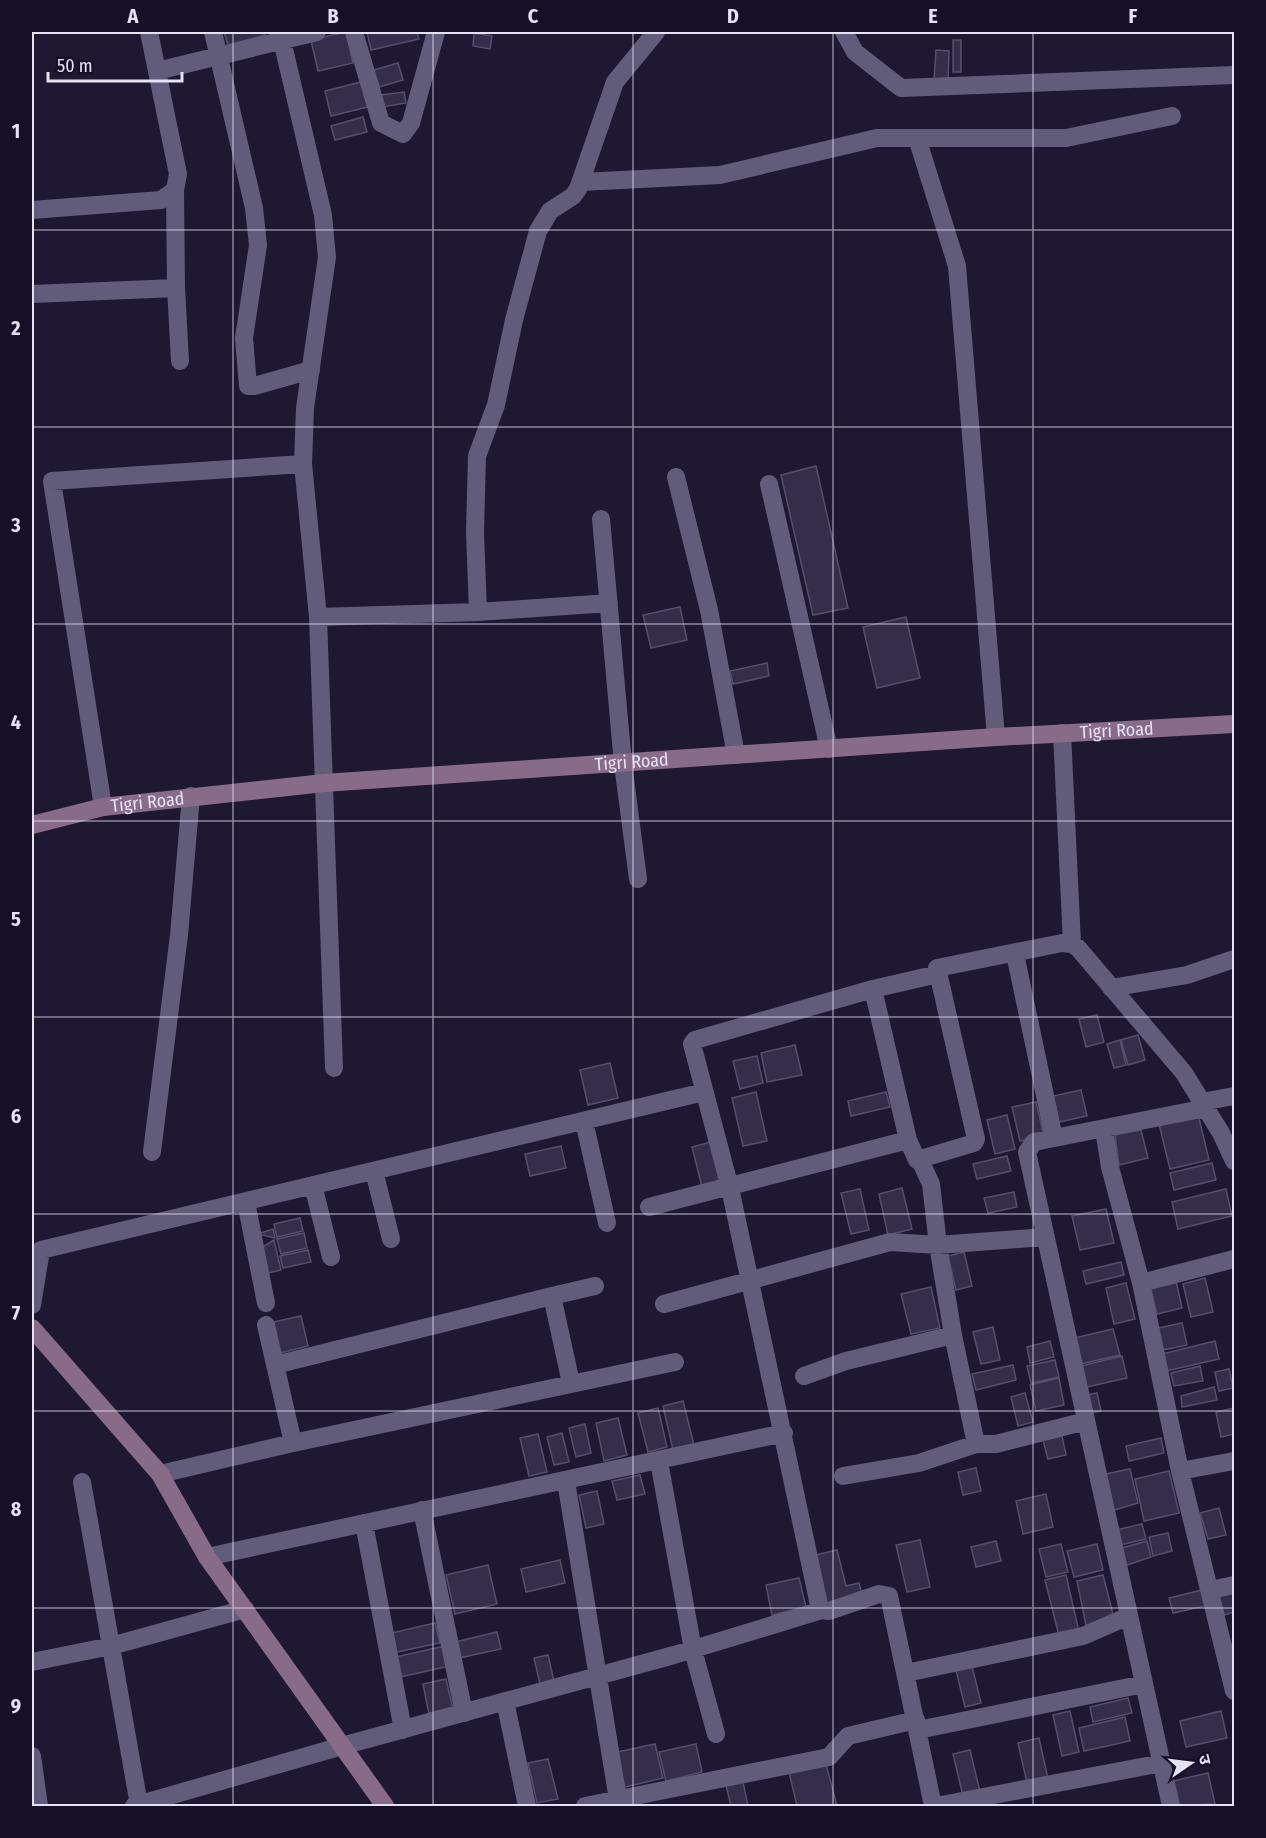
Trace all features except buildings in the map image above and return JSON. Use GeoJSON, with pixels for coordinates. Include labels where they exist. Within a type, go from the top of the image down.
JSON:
{"type":"FeatureCollection","features":[{"type":"Feature","properties":{"kind":"street"},"geometry":{"type":"LineString","coordinates":[[149,32],[178,174],[175,190],[176,288],[180,361]]}},
{"type":"Feature","properties":{"kind":"street"},"geometry":{"type":"LineString","coordinates":[[213,32],[254,208],[258,245],[244,338],[248,386],[311,370]]}},
{"type":"Feature","properties":{"kind":"street"},"geometry":{"type":"LineString","coordinates":[[157,71],[218,57],[281,35],[317,32]]}},
{"type":"Feature","properties":{"kind":"street"},"geometry":{"type":"LineString","coordinates":[[354,32],[381,123],[403,134],[411,123],[436,32]]}},
{"type":"Feature","properties":{"kind":"street"},"geometry":{"type":"LineString","coordinates":[[478,612],[475,532],[477,456],[496,405],[514,320],[538,231],[550,211],[573,196],[581,182],[615,82],[656,32]]}},
{"type":"Feature","properties":{"kind":"street"},"geometry":{"type":"LineString","coordinates":[[844,32],[855,51],[901,88],[1234,75]]}},
{"type":"Feature","properties":{"kind":"street"},"geometry":{"type":"LineString","coordinates":[[281,35],[326,231],[327,258],[305,408],[303,464],[318,617],[334,1068]]}},
{"type":"Feature","properties":{"kind":"street"},"geometry":{"type":"LineString","coordinates":[[581,182],[720,175],[877,138],[1066,138],[1172,116]]}},
{"type":"Feature","properties":{"kind":"street"},"geometry":{"type":"LineString","coordinates":[[917,138],[957,266],[996,737]]}},
{"type":"Feature","properties":{"kind":"street"},"geometry":{"type":"LineString","coordinates":[[32,210],[161,200],[175,190]]}},
{"type":"Feature","properties":{"kind":"street"},"geometry":{"type":"LineString","coordinates":[[32,294],[176,288]]}},
{"type":"Feature","properties":{"kind":"street"},"geometry":{"type":"LineString","coordinates":[[103,807],[52,481],[303,464]]}},
{"type":"Feature","properties":{"kind":"street"},"geometry":{"type":"LineString","coordinates":[[676,477],[710,610],[736,755]]}},
{"type":"Feature","properties":{"kind":"street"},"geometry":{"type":"LineString","coordinates":[[769,484],[829,749]]}},
{"type":"Feature","properties":{"kind":"street"},"geometry":{"type":"LineString","coordinates":[[601,519],[623,764],[638,879]]}},
{"type":"Feature","properties":{"kind":"street"},"geometry":{"type":"LineString","coordinates":[[318,617],[478,612],[609,603]]}},
{"type":"Feature","properties":{"kind":"street","name":"Tigri Road"},"geometry":{"type":"LineString","coordinates":[[32,825],[103,807],[324,783],[996,737],[1234,724]]}},
{"type":"Feature","properties":{"kind":"street"},"geometry":{"type":"LineString","coordinates":[[1062,733],[1072,944],[1184,1073],[1234,1161]]}},
{"type":"Feature","properties":{"kind":"street"},"geometry":{"type":"LineString","coordinates":[[152,1152],[179,935],[191,796]]}},
{"type":"Feature","properties":{"kind":"street"},"geometry":{"type":"LineString","coordinates":[[920,1160],[974,1143],[976,1139],[937,968],[1062,943],[1072,944]]}},
{"type":"Feature","properties":{"kind":"street"},"geometry":{"type":"LineString","coordinates":[[1015,954],[1054,1138]]}},
{"type":"Feature","properties":{"kind":"street"},"geometry":{"type":"LineString","coordinates":[[1111,988],[1187,975],[1234,959]]}},
{"type":"Feature","properties":{"kind":"street"},"geometry":{"type":"LineString","coordinates":[[822,1610],[730,1188],[692,1044],[694,1040],[873,988],[938,974]]}},
{"type":"Feature","properties":{"kind":"street"},"geometry":{"type":"LineString","coordinates":[[873,988],[908,1140],[914,1157],[920,1160],[932,1184],[938,1245],[953,1335],[976,1444]]}},
{"type":"Feature","properties":{"kind":"street"},"geometry":{"type":"LineString","coordinates":[[32,1305],[36,1250],[704,1092]]}},
{"type":"Feature","properties":{"kind":"street"},"geometry":{"type":"LineString","coordinates":[[1171,1806],[1027,1152],[1034,1142],[1104,1129],[1234,1096]]}},
{"type":"Feature","properties":{"kind":"street"},"geometry":{"type":"LineString","coordinates":[[584,1121],[607,1223]]}},
{"type":"Feature","properties":{"kind":"street"},"geometry":{"type":"LineString","coordinates":[[1104,1129],[1110,1167],[1140,1284],[1180,1471],[1234,1691]]}},
{"type":"Feature","properties":{"kind":"street"},"geometry":{"type":"LineString","coordinates":[[649,1207],[730,1188],[908,1140]]}},
{"type":"Feature","properties":{"kind":"street"},"geometry":{"type":"LineString","coordinates":[[374,1171],[391,1239]]}},
{"type":"Feature","properties":{"kind":"street"},"geometry":{"type":"LineString","coordinates":[[313,1185],[331,1257]]}},
{"type":"Feature","properties":{"kind":"street"},"geometry":{"type":"LineString","coordinates":[[246,1202],[266,1303]]}},
{"type":"Feature","properties":{"kind":"street"},"geometry":{"type":"LineString","coordinates":[[664,1304],[890,1242],[938,1245],[1045,1237]]}},
{"type":"Feature","properties":{"kind":"street"},"geometry":{"type":"LineString","coordinates":[[1140,1284],[1234,1259]]}},
{"type":"Feature","properties":{"kind":"street"},"geometry":{"type":"LineString","coordinates":[[275,1365],[595,1286]]}},
{"type":"Feature","properties":{"kind":"street"},"geometry":{"type":"LineString","coordinates":[[552,1296],[571,1383]]}},
{"type":"Feature","properties":{"kind":"street"},"geometry":{"type":"LineString","coordinates":[[266,1324],[293,1443]]}},
{"type":"Feature","properties":{"kind":"street"},"geometry":{"type":"LineString","coordinates":[[32,1328],[160,1474],[207,1557],[385,1806]]}},
{"type":"Feature","properties":{"kind":"street"},"geometry":{"type":"LineString","coordinates":[[804,1376],[846,1361],[953,1335]]}},
{"type":"Feature","properties":{"kind":"street"},"geometry":{"type":"LineString","coordinates":[[160,1474],[293,1443],[675,1362]]}},
{"type":"Feature","properties":{"kind":"street"},"geometry":{"type":"LineString","coordinates":[[843,1476],[920,1463],[976,1444],[996,1444],[1086,1421]]}},
{"type":"Feature","properties":{"kind":"street"},"geometry":{"type":"LineString","coordinates":[[207,1557],[784,1433]]}},
{"type":"Feature","properties":{"kind":"street"},"geometry":{"type":"LineString","coordinates":[[659,1461],[693,1650],[716,1734]]}},
{"type":"Feature","properties":{"kind":"street"},"geometry":{"type":"LineString","coordinates":[[1180,1471],[1234,1461]]}},
{"type":"Feature","properties":{"kind":"street"},"geometry":{"type":"LineString","coordinates":[[566,1481],[618,1800]]}},
{"type":"Feature","properties":{"kind":"street"},"geometry":{"type":"LineString","coordinates":[[82,1482],[136,1806],[169,1801],[342,1746],[693,1650],[822,1610],[887,1594],[891,1598],[935,1806],[1162,1762]]}},
{"type":"Feature","properties":{"kind":"street"},"geometry":{"type":"LineString","coordinates":[[422,1510],[464,1713]]}},
{"type":"Feature","properties":{"kind":"street"},"geometry":{"type":"LineString","coordinates":[[364,1523],[403,1730]]}},
{"type":"Feature","properties":{"kind":"street"},"geometry":{"type":"LineString","coordinates":[[1210,1590],[1234,1585]]}},
{"type":"Feature","properties":{"kind":"street"},"geometry":{"type":"LineString","coordinates":[[32,1662],[111,1646],[245,1609]]}},
{"type":"Feature","properties":{"kind":"street"},"geometry":{"type":"LineString","coordinates":[[906,1673],[1083,1636],[1129,1616]]}},
{"type":"Feature","properties":{"kind":"street"},"geometry":{"type":"LineString","coordinates":[[585,1806],[829,1757],[848,1736],[1144,1684]]}},
{"type":"Feature","properties":{"kind":"street"},"geometry":{"type":"LineString","coordinates":[[505,1701],[527,1806]]}},
{"type":"Feature","properties":{"kind":"street"},"geometry":{"type":"LineString","coordinates":[[32,1756],[39,1806]]}}]}
